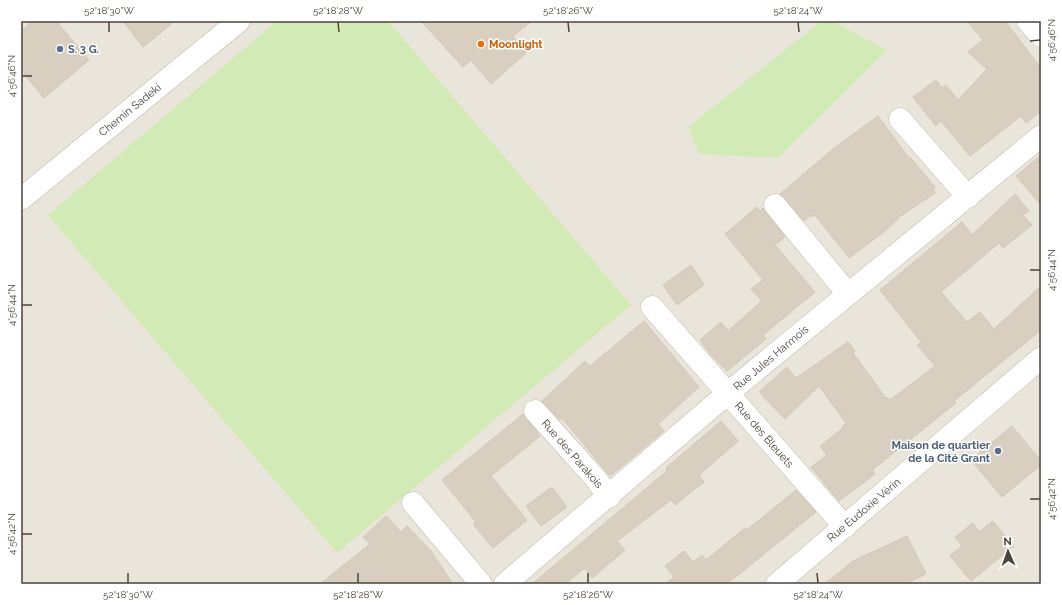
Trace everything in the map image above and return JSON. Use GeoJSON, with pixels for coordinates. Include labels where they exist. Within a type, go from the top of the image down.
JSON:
{"type":"FeatureCollection","features":[{"type":"Feature","properties":{"kind":"street","name":"Chemin Sadeki"},"geometry":{"type":"LineString","coordinates":[[21,198],[239,21]]}},
{"type":"Feature","properties":{"kind":"street"},"geometry":{"type":"LineString","coordinates":[[1028,21],[1041,36]]}},
{"type":"Feature","properties":{"kind":"street"},"geometry":{"type":"LineString","coordinates":[[900,119],[968,197]]}},
{"type":"Feature","properties":{"kind":"street","name":"Rue Jules Harmois"},"geometry":{"type":"LineString","coordinates":[[506,584],[609,497],[728,393],[1041,136]]}},
{"type":"Feature","properties":{"kind":"street"},"geometry":{"type":"LineString","coordinates":[[775,205],[848,294]]}},
{"type":"Feature","properties":{"kind":"street","name":"Rue des Bleuets"},"geometry":{"type":"LineString","coordinates":[[652,307],[845,527]]}},
{"type":"Feature","properties":{"kind":"street","name":"Rue Eudoxie Vérin"},"geometry":{"type":"LineString","coordinates":[[777,584],[1041,358]]}},
{"type":"Feature","properties":{"kind":"street","name":"Rue des Parakois"},"geometry":{"type":"LineString","coordinates":[[535,411],[596,479],[609,497]]}},
{"type":"Feature","properties":{"kind":"street"},"geometry":{"type":"LineString","coordinates":[[413,503],[481,584]]}},
{"type":"Feature","properties":{"kind":"shaded area"},"geometry":{"type":"Polygon","coordinates":[[[21,21],[1041,21],[1041,584],[21,584],[21,21]]]}},
{"type":"Feature","properties":{"kind":"green space"},"geometry":{"type":"Polygon","coordinates":[[[277,21],[388,21],[631,305],[337,553],[48,215],[277,21]]]}},
{"type":"Feature","properties":{"kind":"green space"},"geometry":{"type":"Polygon","coordinates":[[[822,21],[832,21],[887,50],[778,158],[699,154],[688,127],[822,21]]]}},
{"type":"Feature","properties":{"kind":"building"},"geometry":{"type":"Polygon","coordinates":[[[33,21],[56,21],[89,60],[44,98],[21,70],[21,31],[33,21]]]}},
{"type":"Feature","properties":{"kind":"building"},"geometry":{"type":"Polygon","coordinates":[[[123,21],[175,21],[143,47],[123,21]]]}},
{"type":"Feature","properties":{"kind":"building","name":"Moonlight"},"geometry":{"type":"Polygon","coordinates":[[[421,21],[532,21],[513,36],[526,53],[491,84],[471,60],[463,67],[421,21]]]}},
{"type":"Feature","properties":{"kind":"building"},"geometry":{"type":"Polygon","coordinates":[[[967,21],[1005,21],[1041,68],[1041,111],[1026,123],[1021,116],[970,156],[941,121],[936,126],[913,97],[936,80],[942,88],[946,85],[958,100],[987,69],[968,52],[983,40],[967,21]]]}},
{"type":"Feature","properties":{"kind":"building"},"geometry":{"type":"Polygon","coordinates":[[[878,116],[909,158],[910,157],[935,187],[933,190],[935,193],[902,215],[884,232],[849,258],[815,215],[812,217],[811,215],[804,221],[780,194],[833,149],[878,116]]]}},
{"type":"Feature","properties":{"kind":"building"},"geometry":{"type":"Polygon","coordinates":[[[1041,155],[1041,205],[1016,176],[1041,155]]]}},
{"type":"Feature","properties":{"kind":"building"},"geometry":{"type":"Polygon","coordinates":[[[1015,194],[1029,211],[1023,215],[1032,225],[1003,248],[999,243],[941,292],[967,322],[980,312],[994,329],[1041,286],[1041,330],[954,401],[956,403],[872,470],[875,474],[839,501],[811,467],[827,455],[820,446],[843,428],[842,427],[846,423],[819,386],[785,419],[759,392],[787,367],[796,378],[848,342],[855,351],[853,353],[885,397],[890,400],[935,366],[917,345],[921,342],[880,290],[962,222],[972,235],[1015,194]]]}},
{"type":"Feature","properties":{"kind":"building"},"geometry":{"type":"Polygon","coordinates":[[[757,207],[760,211],[763,208],[785,237],[775,245],[815,292],[763,335],[766,339],[727,371],[710,354],[700,340],[721,322],[728,331],[762,301],[751,289],[763,280],[725,234],[757,207]]]}},
{"type":"Feature","properties":{"kind":"building"},"geometry":{"type":"Polygon","coordinates":[[[691,265],[704,285],[677,305],[663,285],[691,265]]]}},
{"type":"Feature","properties":{"kind":"building"},"geometry":{"type":"Polygon","coordinates":[[[644,321],[699,387],[658,424],[664,431],[610,476],[562,418],[560,420],[542,401],[585,361],[590,366],[644,321]]]}},
{"type":"Feature","properties":{"kind":"building"},"geometry":{"type":"Polygon","coordinates":[[[523,414],[540,436],[491,476],[527,520],[493,548],[473,524],[476,522],[442,480],[523,414]]]}},
{"type":"Feature","properties":{"kind":"building"},"geometry":{"type":"Polygon","coordinates":[[[721,421],[738,441],[699,475],[704,482],[675,505],[671,500],[617,541],[625,550],[592,578],[585,568],[565,584],[532,584],[667,471],[666,468],[721,421]]]}},
{"type":"Feature","properties":{"kind":"building"},"geometry":{"type":"Polygon","coordinates":[[[1012,426],[1041,461],[1041,465],[1002,497],[971,460],[1012,426]]]}},
{"type":"Feature","properties":{"kind":"building"},"geometry":{"type":"Polygon","coordinates":[[[552,487],[567,507],[541,526],[526,506],[552,487]]]}},
{"type":"Feature","properties":{"kind":"building"},"geometry":{"type":"Polygon","coordinates":[[[796,490],[816,512],[727,584],[665,584],[674,577],[665,566],[684,551],[693,562],[702,555],[706,560],[745,528],[747,530],[796,490]]]}},
{"type":"Feature","properties":{"kind":"building"},"geometry":{"type":"Polygon","coordinates":[[[386,516],[401,532],[407,526],[431,551],[453,584],[320,584],[370,544],[363,537],[386,516]]]}},
{"type":"Feature","properties":{"kind":"building"},"geometry":{"type":"Polygon","coordinates":[[[993,521],[1014,546],[971,581],[950,556],[962,546],[955,537],[973,523],[979,532],[993,521]]]}},
{"type":"Feature","properties":{"kind":"building"},"geometry":{"type":"Polygon","coordinates":[[[907,536],[926,574],[905,584],[825,584],[853,561],[907,536]]]}},
{"type":"Feature","properties":{"kind":"place","name":"Moonlight"},"geometry":{"type":"Point","coordinates":[481,44]}},
{"type":"Feature","properties":{"kind":"place","name":"S. 3 G."},"geometry":{"type":"Point","coordinates":[60,49]}},
{"type":"Feature","properties":{"kind":"place","name":"Maison de quartier de la Cité Grant"},"geometry":{"type":"Point","coordinates":[998,451]}}]}
